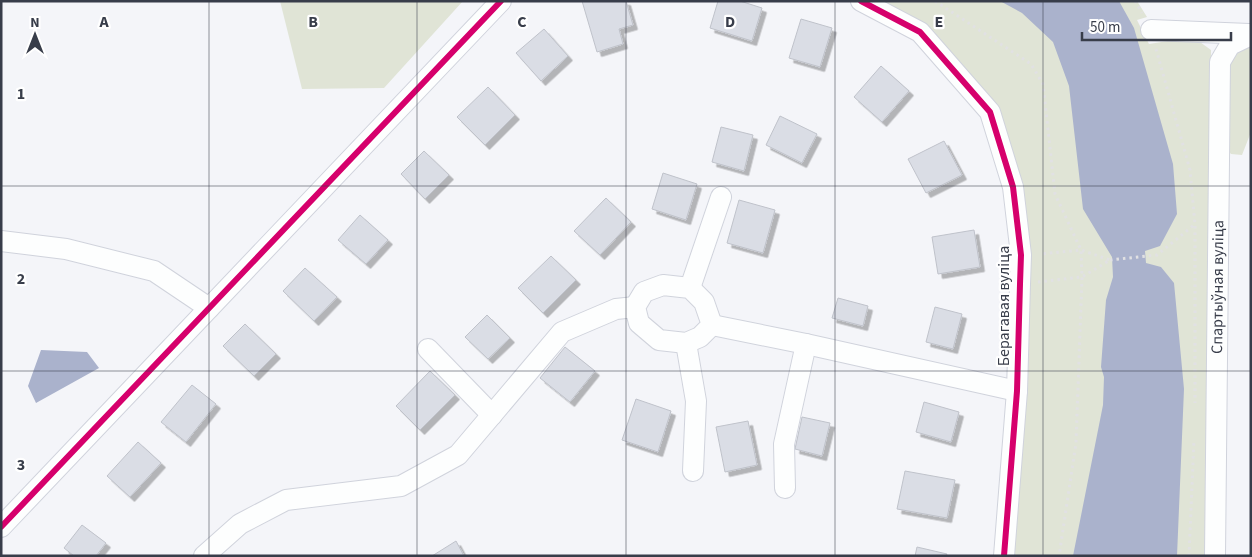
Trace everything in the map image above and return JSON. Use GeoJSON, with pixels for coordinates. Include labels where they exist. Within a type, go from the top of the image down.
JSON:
{"type":"FeatureCollection","features":[{"type":"Feature","properties":{"kind":"street"},"geometry":{"type":"LineString","coordinates":[[1,527],[501,1]]}},
{"type":"Feature","properties":{"kind":"street","name":"Берагавая вуліца"},"geometry":{"type":"LineString","coordinates":[[862,1],[920,32],[990,112],[1012,187],[1021,255],[1017,391],[1004,556]]}},
{"type":"Feature","properties":{"kind":"street"},"geometry":{"type":"LineString","coordinates":[[1151,30],[1250,34]]}},
{"type":"Feature","properties":{"kind":"street","name":"Спартыўная вуліца"},"geometry":{"type":"LineString","coordinates":[[1215,556],[1220,62],[1230,45],[1250,34]]}},
{"type":"Feature","properties":{"kind":"street"},"geometry":{"type":"LineString","coordinates":[[690,288],[721,197]]}},
{"type":"Feature","properties":{"kind":"street"},"geometry":{"type":"LineString","coordinates":[[1,241],[66,249],[154,271],[209,308]]}},
{"type":"Feature","properties":{"kind":"street"},"geometry":{"type":"LineString","coordinates":[[663,285],[690,288],[704,302],[712,325],[700,337],[686,343],[660,340],[639,323],[635,307],[644,292],[663,285]]}},
{"type":"Feature","properties":{"kind":"street"},"geometry":{"type":"LineString","coordinates":[[204,556],[240,524],[286,500],[401,486],[458,455],[562,332],[616,309],[635,307]]}},
{"type":"Feature","properties":{"kind":"street"},"geometry":{"type":"LineString","coordinates":[[712,325],[1017,391]]}},
{"type":"Feature","properties":{"kind":"street"},"geometry":{"type":"LineString","coordinates":[[686,343],[696,401],[692,471]]}},
{"type":"Feature","properties":{"kind":"street"},"geometry":{"type":"LineString","coordinates":[[785,488],[784,444],[806,344]]}},
{"type":"Feature","properties":{"kind":"street"},"geometry":{"type":"LineString","coordinates":[[428,349],[492,415]]}},
{"type":"Feature","properties":{"kind":"path"},"geometry":{"type":"LineString","coordinates":[[935,1],[1031,64],[1043,84],[1055,194],[1081,250],[1082,277],[1076,443],[1059,556]]}},
{"type":"Feature","properties":{"kind":"path"},"geometry":{"type":"LineString","coordinates":[[1135,1],[1151,30],[1190,170],[1195,225],[1195,403]]}},
{"type":"Feature","properties":{"kind":"path"},"geometry":{"type":"LineString","coordinates":[[1021,255],[1081,250],[1110,260],[1157,255],[1195,225]]}},
{"type":"Feature","properties":{"kind":"path"},"geometry":{"type":"LineString","coordinates":[[1020,284],[1082,277],[1110,260]]}},
{"type":"Feature","properties":{"kind":"path"},"geometry":{"type":"LineString","coordinates":[[1189,556],[1195,433]]}},
{"type":"Feature","properties":{"kind":"shaded area"},"geometry":{"type":"Polygon","coordinates":[[[280,1],[463,1],[384,88],[302,89],[280,1]]]}},
{"type":"Feature","properties":{"kind":"shaded area"},"geometry":{"type":"Polygon","coordinates":[[[879,1],[1137,1],[1147,17],[1137,20],[1149,44],[1193,37],[1211,50],[1206,556],[1013,556],[1029,255],[997,109],[879,1]]]}},
{"type":"Feature","properties":{"kind":"shaded area"},"geometry":{"type":"Polygon","coordinates":[[[1251,44],[1251,132],[1242,155],[1231,154],[1226,148],[1230,64],[1238,51],[1251,44]]]}},
{"type":"Feature","properties":{"kind":"water"},"geometry":{"type":"Polygon","coordinates":[[[1000,1],[1119,1],[1134,28],[1173,164],[1177,214],[1160,246],[1145,251],[1146,263],[1161,267],[1174,283],[1184,389],[1177,556],[1073,556],[1103,405],[1104,377],[1101,367],[1106,300],[1113,277],[1112,257],[1083,209],[1069,86],[1053,42],[1022,13],[1000,1]]]}},
{"type":"Feature","properties":{"kind":"water"},"geometry":{"type":"Polygon","coordinates":[[[41,350],[87,352],[99,368],[36,403],[28,386],[41,350]]]}},
{"type":"Feature","properties":{"kind":"building"},"geometry":{"type":"Polygon","coordinates":[[[582,1],[626,1],[633,25],[619,29],[623,44],[597,52],[582,1]]]}},
{"type":"Feature","properties":{"kind":"building"},"geometry":{"type":"Polygon","coordinates":[[[718,1],[740,1],[762,8],[752,41],[710,28],[718,1]]]}},
{"type":"Feature","properties":{"kind":"building"},"geometry":{"type":"Polygon","coordinates":[[[801,19],[832,28],[820,67],[789,58],[801,19]]]}},
{"type":"Feature","properties":{"kind":"building"},"geometry":{"type":"Polygon","coordinates":[[[544,29],[568,56],[541,81],[516,53],[544,29]]]}},
{"type":"Feature","properties":{"kind":"building"},"geometry":{"type":"Polygon","coordinates":[[[881,66],[909,91],[882,122],[854,97],[881,66]]]}},
{"type":"Feature","properties":{"kind":"building"},"geometry":{"type":"Polygon","coordinates":[[[488,87],[515,115],[485,145],[457,117],[488,87]]]}},
{"type":"Feature","properties":{"kind":"building"},"geometry":{"type":"Polygon","coordinates":[[[780,116],[817,134],[802,163],[766,145],[780,116]]]}},
{"type":"Feature","properties":{"kind":"building"},"geometry":{"type":"Polygon","coordinates":[[[721,127],[753,135],[744,171],[712,162],[721,127]]]}},
{"type":"Feature","properties":{"kind":"building"},"geometry":{"type":"Polygon","coordinates":[[[944,141],[962,175],[926,193],[908,159],[944,141]]]}},
{"type":"Feature","properties":{"kind":"building"},"geometry":{"type":"Polygon","coordinates":[[[424,151],[449,175],[425,199],[401,174],[424,151]]]}},
{"type":"Feature","properties":{"kind":"building"},"geometry":{"type":"Polygon","coordinates":[[[663,173],[697,184],[686,220],[652,209],[663,173]]]}},
{"type":"Feature","properties":{"kind":"building"},"geometry":{"type":"Polygon","coordinates":[[[606,198],[631,222],[600,255],[574,231],[606,198]]]}},
{"type":"Feature","properties":{"kind":"building"},"geometry":{"type":"Polygon","coordinates":[[[739,200],[775,210],[763,253],[727,243],[739,200]]]}},
{"type":"Feature","properties":{"kind":"building"},"geometry":{"type":"Polygon","coordinates":[[[360,215],[388,240],[366,264],[338,240],[360,215]]]}},
{"type":"Feature","properties":{"kind":"building"},"geometry":{"type":"Polygon","coordinates":[[[974,230],[980,267],[938,274],[932,237],[974,230]]]}},
{"type":"Feature","properties":{"kind":"building"},"geometry":{"type":"Polygon","coordinates":[[[551,256],[576,280],[543,313],[518,288],[551,256]]]}},
{"type":"Feature","properties":{"kind":"building"},"geometry":{"type":"Polygon","coordinates":[[[305,268],[337,297],[314,321],[283,291],[305,268]]]}},
{"type":"Feature","properties":{"kind":"building"},"geometry":{"type":"Polygon","coordinates":[[[838,298],[868,306],[863,326],[832,318],[838,298]]]}},
{"type":"Feature","properties":{"kind":"building"},"geometry":{"type":"Polygon","coordinates":[[[935,307],[962,314],[953,349],[926,342],[935,307]]]}},
{"type":"Feature","properties":{"kind":"building"},"geometry":{"type":"Polygon","coordinates":[[[487,315],[510,338],[488,359],[465,337],[487,315]]]}},
{"type":"Feature","properties":{"kind":"building"},"geometry":{"type":"Polygon","coordinates":[[[245,324],[276,354],[254,376],[223,346],[245,324]]]}},
{"type":"Feature","properties":{"kind":"building"},"geometry":{"type":"Polygon","coordinates":[[[565,347],[595,371],[570,402],[540,378],[565,347]]]}},
{"type":"Feature","properties":{"kind":"building"},"geometry":{"type":"Polygon","coordinates":[[[430,371],[455,395],[420,430],[396,406],[430,371]]]}},
{"type":"Feature","properties":{"kind":"building"},"geometry":{"type":"Polygon","coordinates":[[[192,385],[216,404],[186,442],[161,422],[192,385]]]}},
{"type":"Feature","properties":{"kind":"building"},"geometry":{"type":"Polygon","coordinates":[[[636,399],[671,411],[658,452],[622,440],[636,399]]]}},
{"type":"Feature","properties":{"kind":"building"},"geometry":{"type":"Polygon","coordinates":[[[924,402],[959,412],[951,442],[916,432],[924,402]]]}},
{"type":"Feature","properties":{"kind":"building"},"geometry":{"type":"Polygon","coordinates":[[[802,417],[830,423],[822,456],[795,449],[802,417]]]}},
{"type":"Feature","properties":{"kind":"building"},"geometry":{"type":"Polygon","coordinates":[[[748,421],[757,465],[725,472],[716,427],[748,421]]]}},
{"type":"Feature","properties":{"kind":"building"},"geometry":{"type":"Polygon","coordinates":[[[138,442],[161,463],[130,497],[107,476],[138,442]]]}},
{"type":"Feature","properties":{"kind":"building"},"geometry":{"type":"Polygon","coordinates":[[[905,471],[955,480],[947,518],[897,509],[905,471]]]}},
{"type":"Feature","properties":{"kind":"building"},"geometry":{"type":"Polygon","coordinates":[[[82,525],[106,543],[96,556],[74,556],[64,548],[82,525]]]}},
{"type":"Feature","properties":{"kind":"building"},"geometry":{"type":"Polygon","coordinates":[[[456,541],[464,556],[432,556],[456,541]]]}},
{"type":"Feature","properties":{"kind":"building"},"geometry":{"type":"Polygon","coordinates":[[[917,547],[947,554],[946,556],[915,556],[917,547]]]}},
{"type":"Feature","properties":{"kind":"cycle path"},"geometry":{"type":"LineString","coordinates":[[1,527],[501,1]]}},
{"type":"Feature","properties":{"kind":"cycle path"},"geometry":{"type":"LineString","coordinates":[[861,1],[920,32],[990,112],[1013,187],[1021,255],[1017,391],[1004,556]]}}]}
